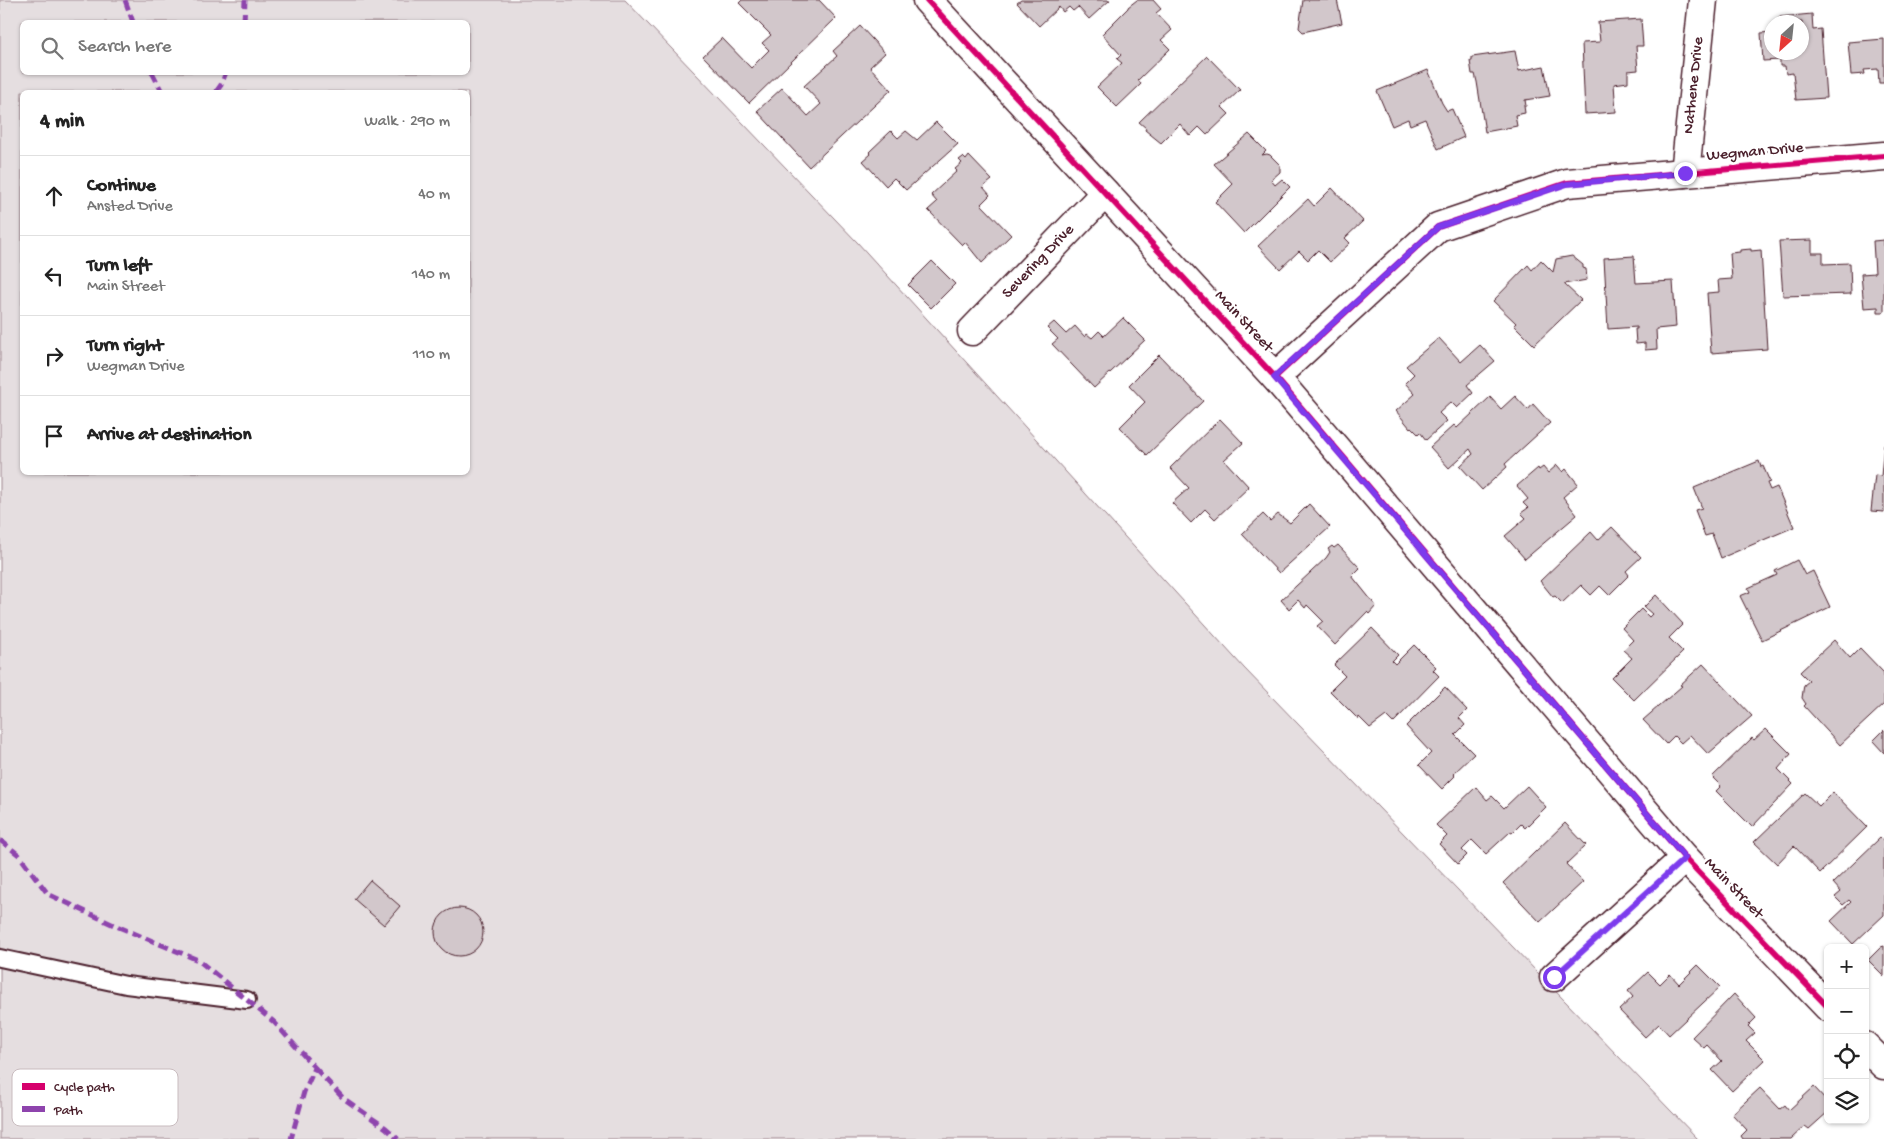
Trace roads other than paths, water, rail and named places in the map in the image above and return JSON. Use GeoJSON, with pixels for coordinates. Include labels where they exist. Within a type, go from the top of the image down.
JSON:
{"type":"FeatureCollection","features":[{"type":"Feature","properties":{"kind":"street","name":"Main Street"},"geometry":{"type":"LineString","coordinates":[[927,0],[1274,377],[1685,858],[1824,1003]]}},
{"type":"Feature","properties":{"kind":"street","name":"Nathene Drive"},"geometry":{"type":"LineString","coordinates":[[1685,173],[1703,0]]}},
{"type":"Feature","properties":{"kind":"street","name":"Wegman Drive"},"geometry":{"type":"LineString","coordinates":[[1274,377],[1438,227],[1567,184],[1884,156]]}},
{"type":"Feature","properties":{"kind":"street","name":"Severing Drive"},"geometry":{"type":"LineString","coordinates":[[972,331],[1105,193]]}},
{"type":"Feature","properties":{"kind":"street"},"geometry":{"type":"LineString","coordinates":[[1554,977],[1685,858]]}},
{"type":"Feature","properties":{"kind":"street"},"geometry":{"type":"LineString","coordinates":[[1869,1050],[1884,1065]]}},
{"type":"Feature","properties":{"kind":"lane"},"geometry":{"type":"LineString","coordinates":[[0,958],[126,985],[247,1000]]}}]}
